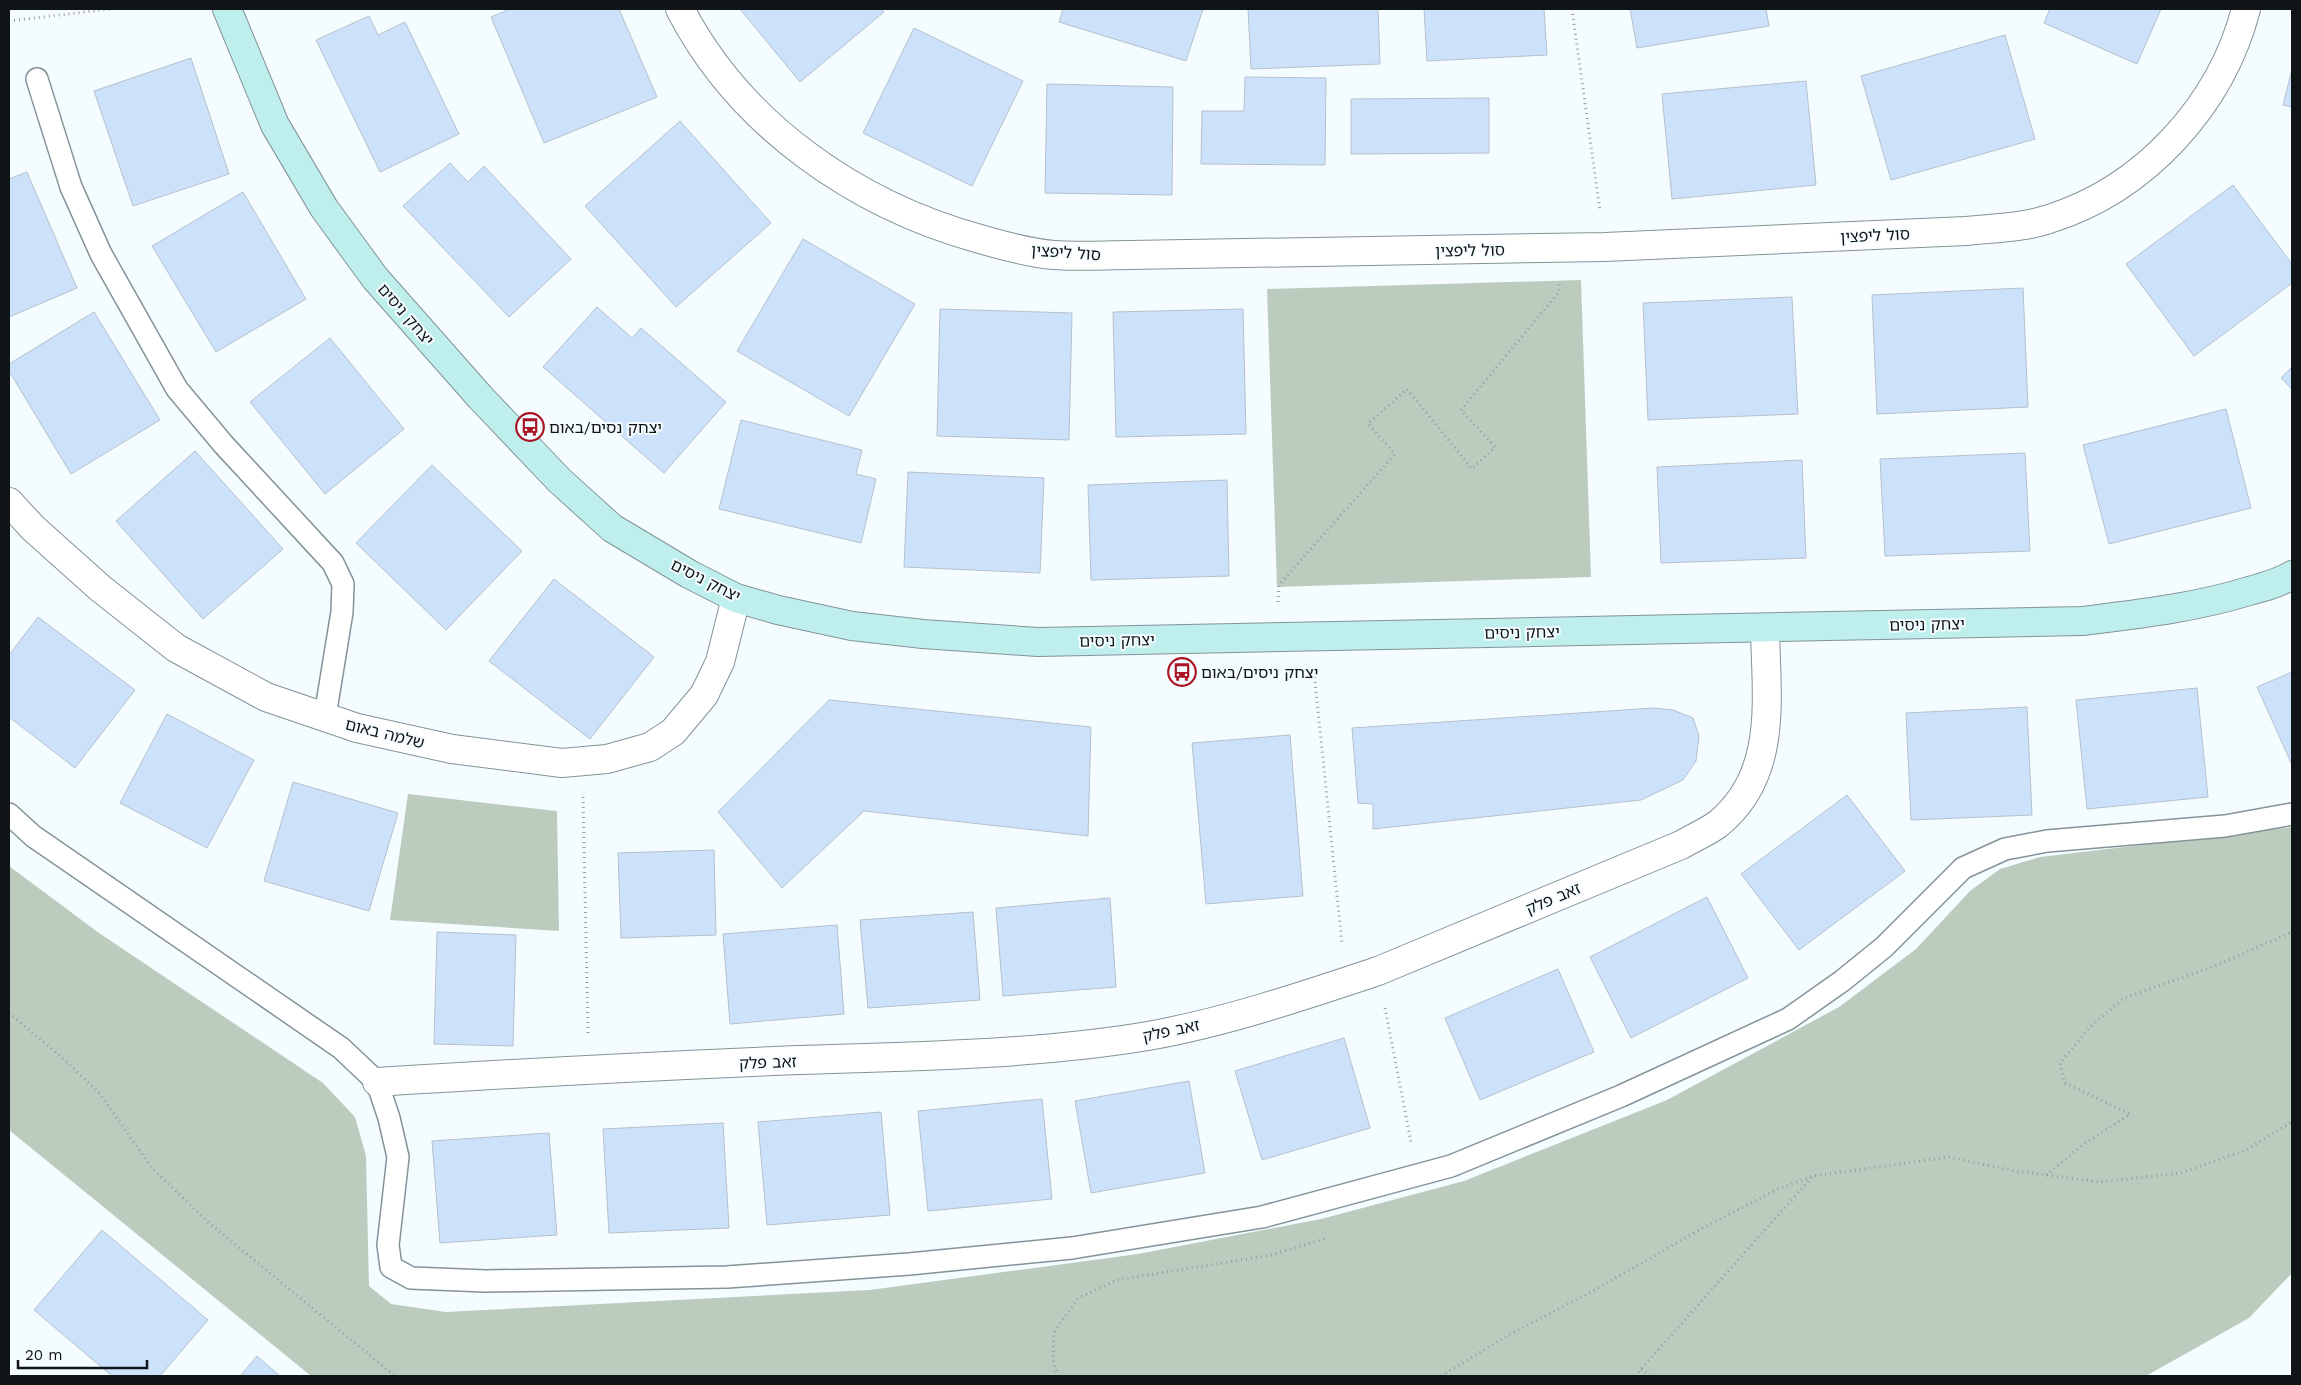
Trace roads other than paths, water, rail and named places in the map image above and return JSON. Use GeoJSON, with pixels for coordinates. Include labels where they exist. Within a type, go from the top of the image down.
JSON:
{"type":"FeatureCollection","features":[{"type":"Feature","properties":{"kind":"street","name":"יצחק ניסים"},"geometry":{"type":"LineString","coordinates":[[227,9],[275,125],[324,208],[375,278],[480,398],[552,474],[612,528],[689,574],[736,598],[778,610],[852,626],[924,634],[1038,642],[2082,622],[2162,612],[2224,599],[2282,581],[2292,575]]}},
{"type":"Feature","properties":{"kind":"street","name":"סול ליפצין"},"geometry":{"type":"LineString","coordinates":[[680,9],[706,53],[743,96],[784,137],[834,176],[887,205],[942,229],[970,237],[1053,254],[1130,256],[1605,248],[1966,231],[2015,226],[2048,220],[2091,202],[2128,180],[2189,124],[2214,88],[2241,29],[2246,9]]}},
{"type":"Feature","properties":{"kind":"street","name":"שלמה באום"},"geometry":{"type":"LineString","coordinates":[[9,502],[33,528],[100,588],[176,648],[266,696],[357,728],[452,749],[562,763],[607,759],[650,747],[673,732],[704,695],[720,662],[736,598]]}},
{"type":"Feature","properties":{"kind":"street","name":"זאב פלק"},"geometry":{"type":"LineString","coordinates":[[377,1082],[589,1068],[1019,1052],[1149,1036],[1251,1012],[1346,982],[1378,971],[1681,845],[1717,824],[1741,799],[1759,767],[1766,735],[1765,628]]}},
{"type":"Feature","properties":{"kind":"lane"},"geometry":{"type":"LineString","coordinates":[[37,78],[70,188],[101,254],[178,389],[224,446],[332,563],[343,584],[342,612],[325,716]]}},
{"type":"Feature","properties":{"kind":"lane"},"geometry":{"type":"LineString","coordinates":[[9,814],[33,836],[341,1048],[377,1082],[389,1118],[398,1157],[388,1245],[391,1267],[411,1278],[486,1281],[727,1277],[909,1264],[1082,1246],[1262,1217],[1451,1166],[1621,1096],[1788,1019],[1842,982],[1884,948],[1963,868],[2005,849],[2047,841],[2225,826],[2292,814]]}},
{"type":"Feature","properties":{"kind":"place","name":"יצחק נסים/באום"},"geometry":{"type":"Point","coordinates":[530,427]}},
{"type":"Feature","properties":{"kind":"place","name":"יצחק ניסים/באום"},"geometry":{"type":"Point","coordinates":[1182,672]}}]}
